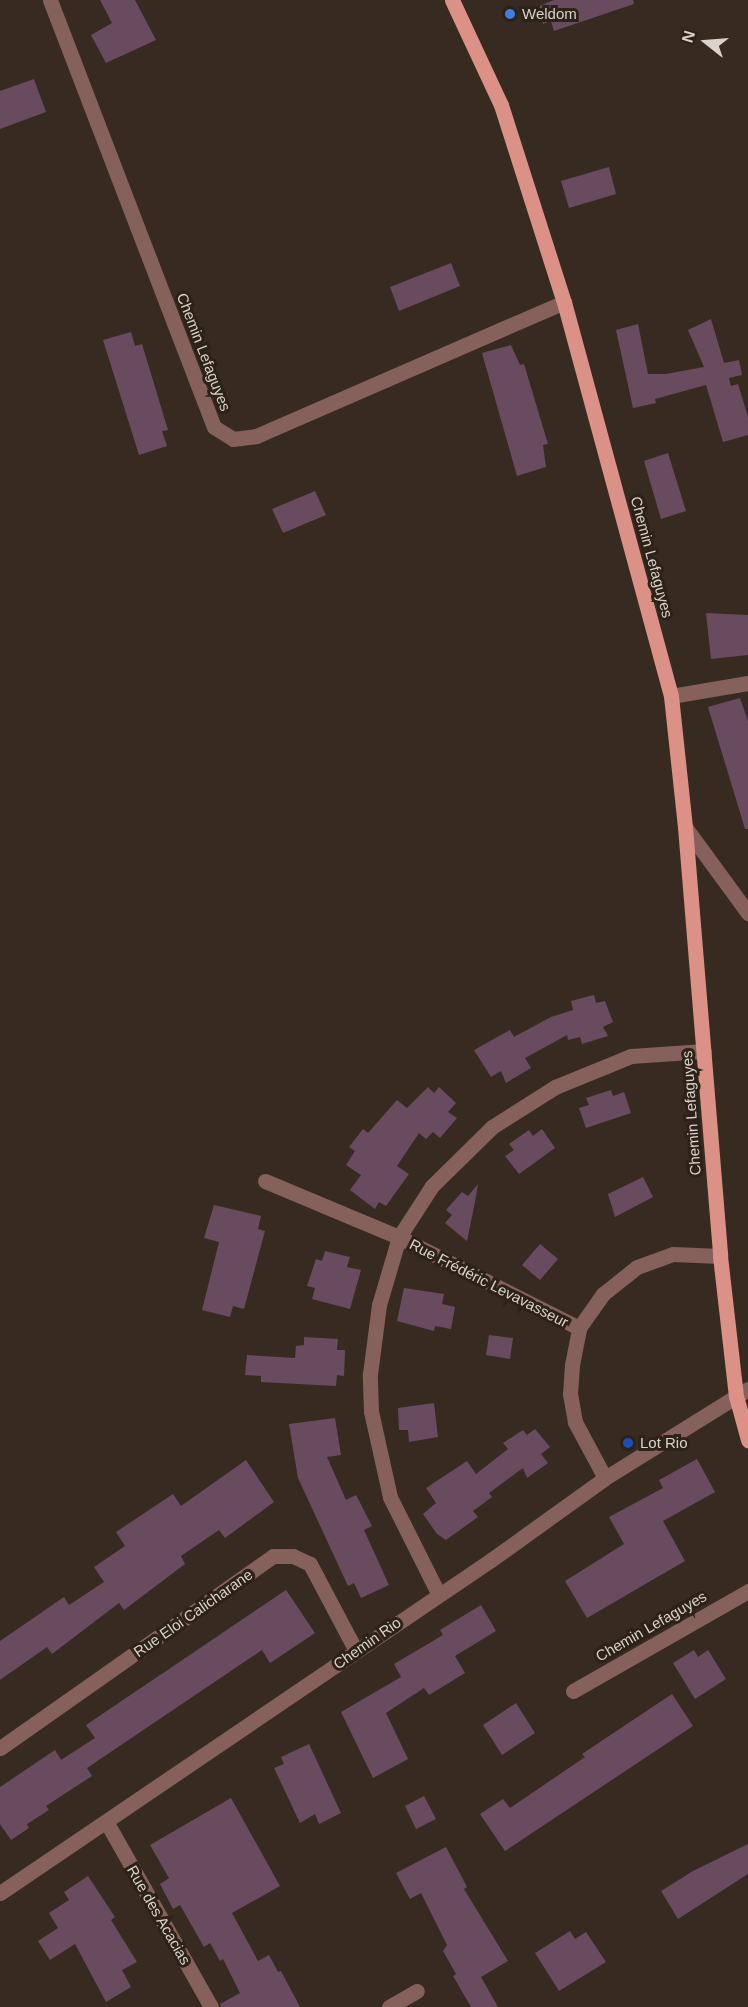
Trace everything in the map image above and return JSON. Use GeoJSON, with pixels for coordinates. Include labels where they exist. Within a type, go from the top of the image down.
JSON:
{"type":"FeatureCollection","features":[{"type":"Feature","properties":{"kind":"main road","name":"Chemin Lefaguyes"},"geometry":{"type":"LineString","coordinates":[[452,0],[501,105],[564,302],[671,696],[685,827],[720,1256],[748,1440]]}},
{"type":"Feature","properties":{"kind":"street","name":"Chemin Lefaguyes"},"geometry":{"type":"LineString","coordinates":[[50,0],[214,427],[233,439],[256,436],[564,302]]}},
{"type":"Feature","properties":{"kind":"street"},"geometry":{"type":"LineString","coordinates":[[671,696],[748,683]]}},
{"type":"Feature","properties":{"kind":"street"},"geometry":{"type":"LineString","coordinates":[[685,827],[748,913]]}},
{"type":"Feature","properties":{"kind":"street","name":"Rue Frédéric Levavasseur"},"geometry":{"type":"LineString","coordinates":[[438,1593],[390,1497],[371,1411],[370,1374],[379,1305],[399,1238],[432,1186],[492,1126],[555,1087],[631,1056],[704,1051]]}},
{"type":"Feature","properties":{"kind":"street","name":"Rue Frédéric Levavasseur"},"geometry":{"type":"LineString","coordinates":[[265,1181],[399,1238],[579,1328]]}},
{"type":"Feature","properties":{"kind":"street","name":"Rue Frédéric Levavasseur"},"geometry":{"type":"LineString","coordinates":[[606,1478],[575,1422],[570,1394],[572,1365],[579,1328],[603,1294],[637,1267],[674,1254],[720,1256]]}},
{"type":"Feature","properties":{"kind":"street","name":"Chemin Rio"},"geometry":{"type":"LineString","coordinates":[[0,1893],[107,1822],[438,1593],[491,1560],[606,1478],[742,1392]]}},
{"type":"Feature","properties":{"kind":"street","name":"Rue Eloi Calicharane"},"geometry":{"type":"LineString","coordinates":[[0,1748],[273,1556],[293,1556],[310,1563],[356,1651]]}},
{"type":"Feature","properties":{"kind":"street","name":"Chemin Lefaguyes"},"geometry":{"type":"LineString","coordinates":[[573,1691],[748,1591]]}},
{"type":"Feature","properties":{"kind":"street","name":"Rue des Acacias"},"geometry":{"type":"LineString","coordinates":[[107,1822],[211,2007]]}},
{"type":"Feature","properties":{"kind":"street"},"geometry":{"type":"LineString","coordinates":[[389,2007],[417,1991]]}},
{"type":"Feature","properties":{"kind":"building"},"geometry":{"type":"Polygon","coordinates":[[[100,0],[135,0],[156,40],[106,63],[91,35],[112,23],[100,0]]]}},
{"type":"Feature","properties":{"kind":"building"},"geometry":{"type":"Polygon","coordinates":[[[554,0],[633,0],[634,4],[554,31],[551,21],[543,24],[537,7],[554,0]]]}},
{"type":"Feature","properties":{"kind":"building"},"geometry":{"type":"Polygon","coordinates":[[[34,79],[46,112],[0,129],[0,91],[34,79]]]}},
{"type":"Feature","properties":{"kind":"building"},"geometry":{"type":"Polygon","coordinates":[[[609,167],[616,194],[569,208],[561,181],[609,167]]]}},
{"type":"Feature","properties":{"kind":"building"},"geometry":{"type":"Polygon","coordinates":[[[451,263],[460,286],[399,311],[390,287],[451,263]]]}},
{"type":"Feature","properties":{"kind":"building"},"geometry":{"type":"Polygon","coordinates":[[[711,319],[724,363],[739,360],[742,375],[729,378],[731,386],[738,384],[748,417],[748,435],[723,442],[706,385],[655,399],[656,403],[633,408],[616,330],[638,324],[648,374],[666,374],[704,367],[688,330],[711,319]]]}},
{"type":"Feature","properties":{"kind":"building"},"geometry":{"type":"Polygon","coordinates":[[[131,332],[135,346],[142,344],[168,430],[162,431],[167,446],[139,455],[103,340],[131,332]]]}},
{"type":"Feature","properties":{"kind":"building"},"geometry":{"type":"Polygon","coordinates":[[[511,345],[520,365],[524,364],[548,444],[543,445],[546,467],[517,476],[482,353],[511,345]]]}},
{"type":"Feature","properties":{"kind":"building"},"geometry":{"type":"Polygon","coordinates":[[[668,453],[686,511],[661,519],[644,461],[668,453]]]}},
{"type":"Feature","properties":{"kind":"building"},"geometry":{"type":"Polygon","coordinates":[[[315,491],[326,515],[283,533],[272,509],[315,491]]]}},
{"type":"Feature","properties":{"kind":"building"},"geometry":{"type":"Polygon","coordinates":[[[706,613],[748,615],[748,655],[711,659],[706,613]]]}},
{"type":"Feature","properties":{"kind":"building"},"geometry":{"type":"Polygon","coordinates":[[[740,698],[748,721],[748,829],[745,829],[708,707],[740,698]]]}},
{"type":"Feature","properties":{"kind":"building"},"geometry":{"type":"Polygon","coordinates":[[[594,995],[596,1003],[605,1001],[613,1022],[603,1027],[608,1036],[582,1044],[580,1037],[568,1040],[567,1035],[525,1058],[531,1068],[506,1083],[501,1071],[491,1077],[474,1050],[510,1030],[514,1037],[551,1017],[573,1010],[571,1001],[594,995]]]}},
{"type":"Feature","properties":{"kind":"building"},"geometry":{"type":"Polygon","coordinates":[[[428,1087],[434,1093],[439,1087],[456,1103],[448,1112],[457,1118],[440,1138],[433,1132],[426,1139],[419,1133],[397,1166],[409,1174],[386,1206],[379,1202],[375,1209],[350,1190],[361,1175],[346,1165],[355,1151],[349,1147],[363,1129],[368,1133],[397,1100],[407,1108],[428,1087]]]}},
{"type":"Feature","properties":{"kind":"building"},"geometry":{"type":"Polygon","coordinates":[[[611,1090],[613,1096],[624,1092],[631,1113],[586,1128],[579,1108],[589,1105],[586,1098],[611,1090]]]}},
{"type":"Feature","properties":{"kind":"building"},"geometry":{"type":"Polygon","coordinates":[[[542,1129],[555,1148],[519,1174],[505,1156],[514,1150],[509,1144],[529,1130],[533,1136],[542,1129]]]}},
{"type":"Feature","properties":{"kind":"building"},"geometry":{"type":"Polygon","coordinates":[[[643,1177],[653,1197],[615,1217],[608,1194],[643,1177]]]}},
{"type":"Feature","properties":{"kind":"building"},"geometry":{"type":"Polygon","coordinates":[[[478,1184],[467,1241],[445,1223],[452,1215],[446,1210],[462,1192],[468,1196],[478,1184]]]}},
{"type":"Feature","properties":{"kind":"building"},"geometry":{"type":"Polygon","coordinates":[[[214,1205],[261,1216],[258,1229],[265,1231],[244,1309],[233,1306],[230,1317],[202,1310],[219,1242],[204,1238],[214,1205]]]}},
{"type":"Feature","properties":{"kind":"building"},"geometry":{"type":"Polygon","coordinates":[[[540,1244],[558,1259],[540,1280],[522,1265],[540,1244]]]}},
{"type":"Feature","properties":{"kind":"building"},"geometry":{"type":"Polygon","coordinates":[[[325,1251],[350,1257],[347,1267],[361,1270],[350,1309],[312,1299],[315,1288],[307,1286],[316,1259],[322,1261],[325,1251]]]}},
{"type":"Feature","properties":{"kind":"building"},"geometry":{"type":"Polygon","coordinates":[[[404,1288],[444,1294],[442,1304],[455,1307],[451,1329],[435,1326],[434,1331],[397,1321],[404,1288]]]}},
{"type":"Feature","properties":{"kind":"building"},"geometry":{"type":"Polygon","coordinates":[[[489,1335],[513,1338],[510,1359],[486,1355],[489,1335]]]}},
{"type":"Feature","properties":{"kind":"building"},"geometry":{"type":"Polygon","coordinates":[[[304,1337],[338,1339],[337,1350],[345,1350],[344,1376],[337,1375],[336,1386],[261,1382],[261,1376],[245,1375],[247,1355],[295,1358],[296,1346],[304,1345],[304,1337]]]}},
{"type":"Feature","properties":{"kind":"building"},"geometry":{"type":"Polygon","coordinates":[[[434,1403],[438,1437],[409,1442],[408,1430],[399,1430],[398,1408],[434,1403]]]}},
{"type":"Feature","properties":{"kind":"building"},"geometry":{"type":"Polygon","coordinates":[[[335,1418],[341,1455],[327,1457],[346,1500],[356,1495],[372,1526],[364,1530],[389,1585],[361,1598],[354,1583],[348,1586],[298,1478],[289,1424],[335,1418]]]}},
{"type":"Feature","properties":{"kind":"building"},"geometry":{"type":"Polygon","coordinates":[[[535,1429],[550,1447],[541,1454],[548,1463],[527,1478],[523,1468],[489,1493],[492,1497],[473,1511],[478,1517],[446,1540],[437,1534],[423,1514],[436,1503],[426,1488],[467,1461],[476,1474],[508,1449],[503,1443],[523,1430],[527,1435],[535,1429]]]}},
{"type":"Feature","properties":{"kind":"building"},"geometry":{"type":"Polygon","coordinates":[[[697,1459],[715,1492],[663,1521],[685,1561],[587,1618],[565,1581],[624,1544],[609,1517],[663,1488],[659,1480],[697,1459]]]}},
{"type":"Feature","properties":{"kind":"building"},"geometry":{"type":"Polygon","coordinates":[[[246,1460],[274,1502],[225,1538],[219,1530],[181,1556],[185,1564],[124,1610],[119,1603],[52,1654],[47,1647],[0,1680],[0,1641],[64,1597],[69,1605],[104,1582],[94,1567],[125,1546],[116,1532],[173,1494],[181,1506],[246,1460]]]}},
{"type":"Feature","properties":{"kind":"building"},"geometry":{"type":"Polygon","coordinates":[[[286,1590],[315,1633],[270,1663],[262,1650],[87,1768],[92,1776],[46,1806],[49,1810],[27,1824],[29,1828],[11,1840],[0,1824],[0,1787],[55,1750],[61,1760],[95,1738],[86,1725],[286,1590]]]}},
{"type":"Feature","properties":{"kind":"building"},"geometry":{"type":"Polygon","coordinates":[[[481,1605],[496,1631],[455,1656],[465,1673],[429,1695],[424,1688],[386,1713],[408,1759],[373,1778],[341,1712],[401,1677],[394,1664],[443,1635],[440,1630],[481,1605]]]}},
{"type":"Feature","properties":{"kind":"building"},"geometry":{"type":"Polygon","coordinates":[[[694,1650],[698,1657],[708,1650],[726,1679],[695,1699],[673,1663],[694,1650]]]}},
{"type":"Feature","properties":{"kind":"building"},"geometry":{"type":"Polygon","coordinates":[[[672,1694],[693,1726],[505,1851],[480,1814],[503,1799],[510,1808],[585,1757],[582,1754],[672,1694]]]}},
{"type":"Feature","properties":{"kind":"building"},"geometry":{"type":"Polygon","coordinates":[[[516,1703],[535,1733],[502,1755],[483,1725],[516,1703]]]}},
{"type":"Feature","properties":{"kind":"building"},"geometry":{"type":"Polygon","coordinates":[[[309,1744],[341,1813],[319,1824],[315,1814],[300,1823],[274,1768],[284,1764],[281,1757],[309,1744]]]}},
{"type":"Feature","properties":{"kind":"building"},"geometry":{"type":"Polygon","coordinates":[[[424,1796],[436,1819],[416,1829],[405,1806],[424,1796]]]}},
{"type":"Feature","properties":{"kind":"building"},"geometry":{"type":"Polygon","coordinates":[[[231,1798],[280,1886],[232,1913],[258,1961],[269,1955],[278,1972],[281,1971],[300,2007],[221,2007],[220,2004],[240,1993],[223,1959],[220,1961],[210,1943],[204,1947],[180,1905],[173,1909],[160,1884],[169,1878],[150,1845],[231,1798]]]}},
{"type":"Feature","properties":{"kind":"building"},"geometry":{"type":"Polygon","coordinates":[[[748,1844],[748,1874],[678,1919],[661,1891],[693,1871],[748,1844]]]}},
{"type":"Feature","properties":{"kind":"building"},"geometry":{"type":"Polygon","coordinates":[[[446,1847],[467,1887],[464,1889],[508,1961],[481,1977],[498,2007],[471,2007],[453,1976],[456,1974],[443,1951],[447,1945],[421,1893],[410,1899],[396,1873],[446,1847]]]}},
{"type":"Feature","properties":{"kind":"building"},"geometry":{"type":"Polygon","coordinates":[[[88,1876],[115,1917],[111,1920],[137,1962],[122,1970],[131,1987],[106,2002],[75,1944],[50,1960],[38,1941],[58,1928],[49,1913],[69,1900],[64,1892],[88,1876]]]}},
{"type":"Feature","properties":{"kind":"building"},"geometry":{"type":"Polygon","coordinates":[[[570,1931],[575,1939],[586,1932],[606,1962],[559,1991],[535,1953],[570,1931]]]}},
{"type":"Feature","properties":{"kind":"place","name":"Weldom"},"geometry":{"type":"Point","coordinates":[510,14]}},
{"type":"Feature","properties":{"kind":"place","name":"Lot Rio"},"geometry":{"type":"Point","coordinates":[628,1443]}}]}
